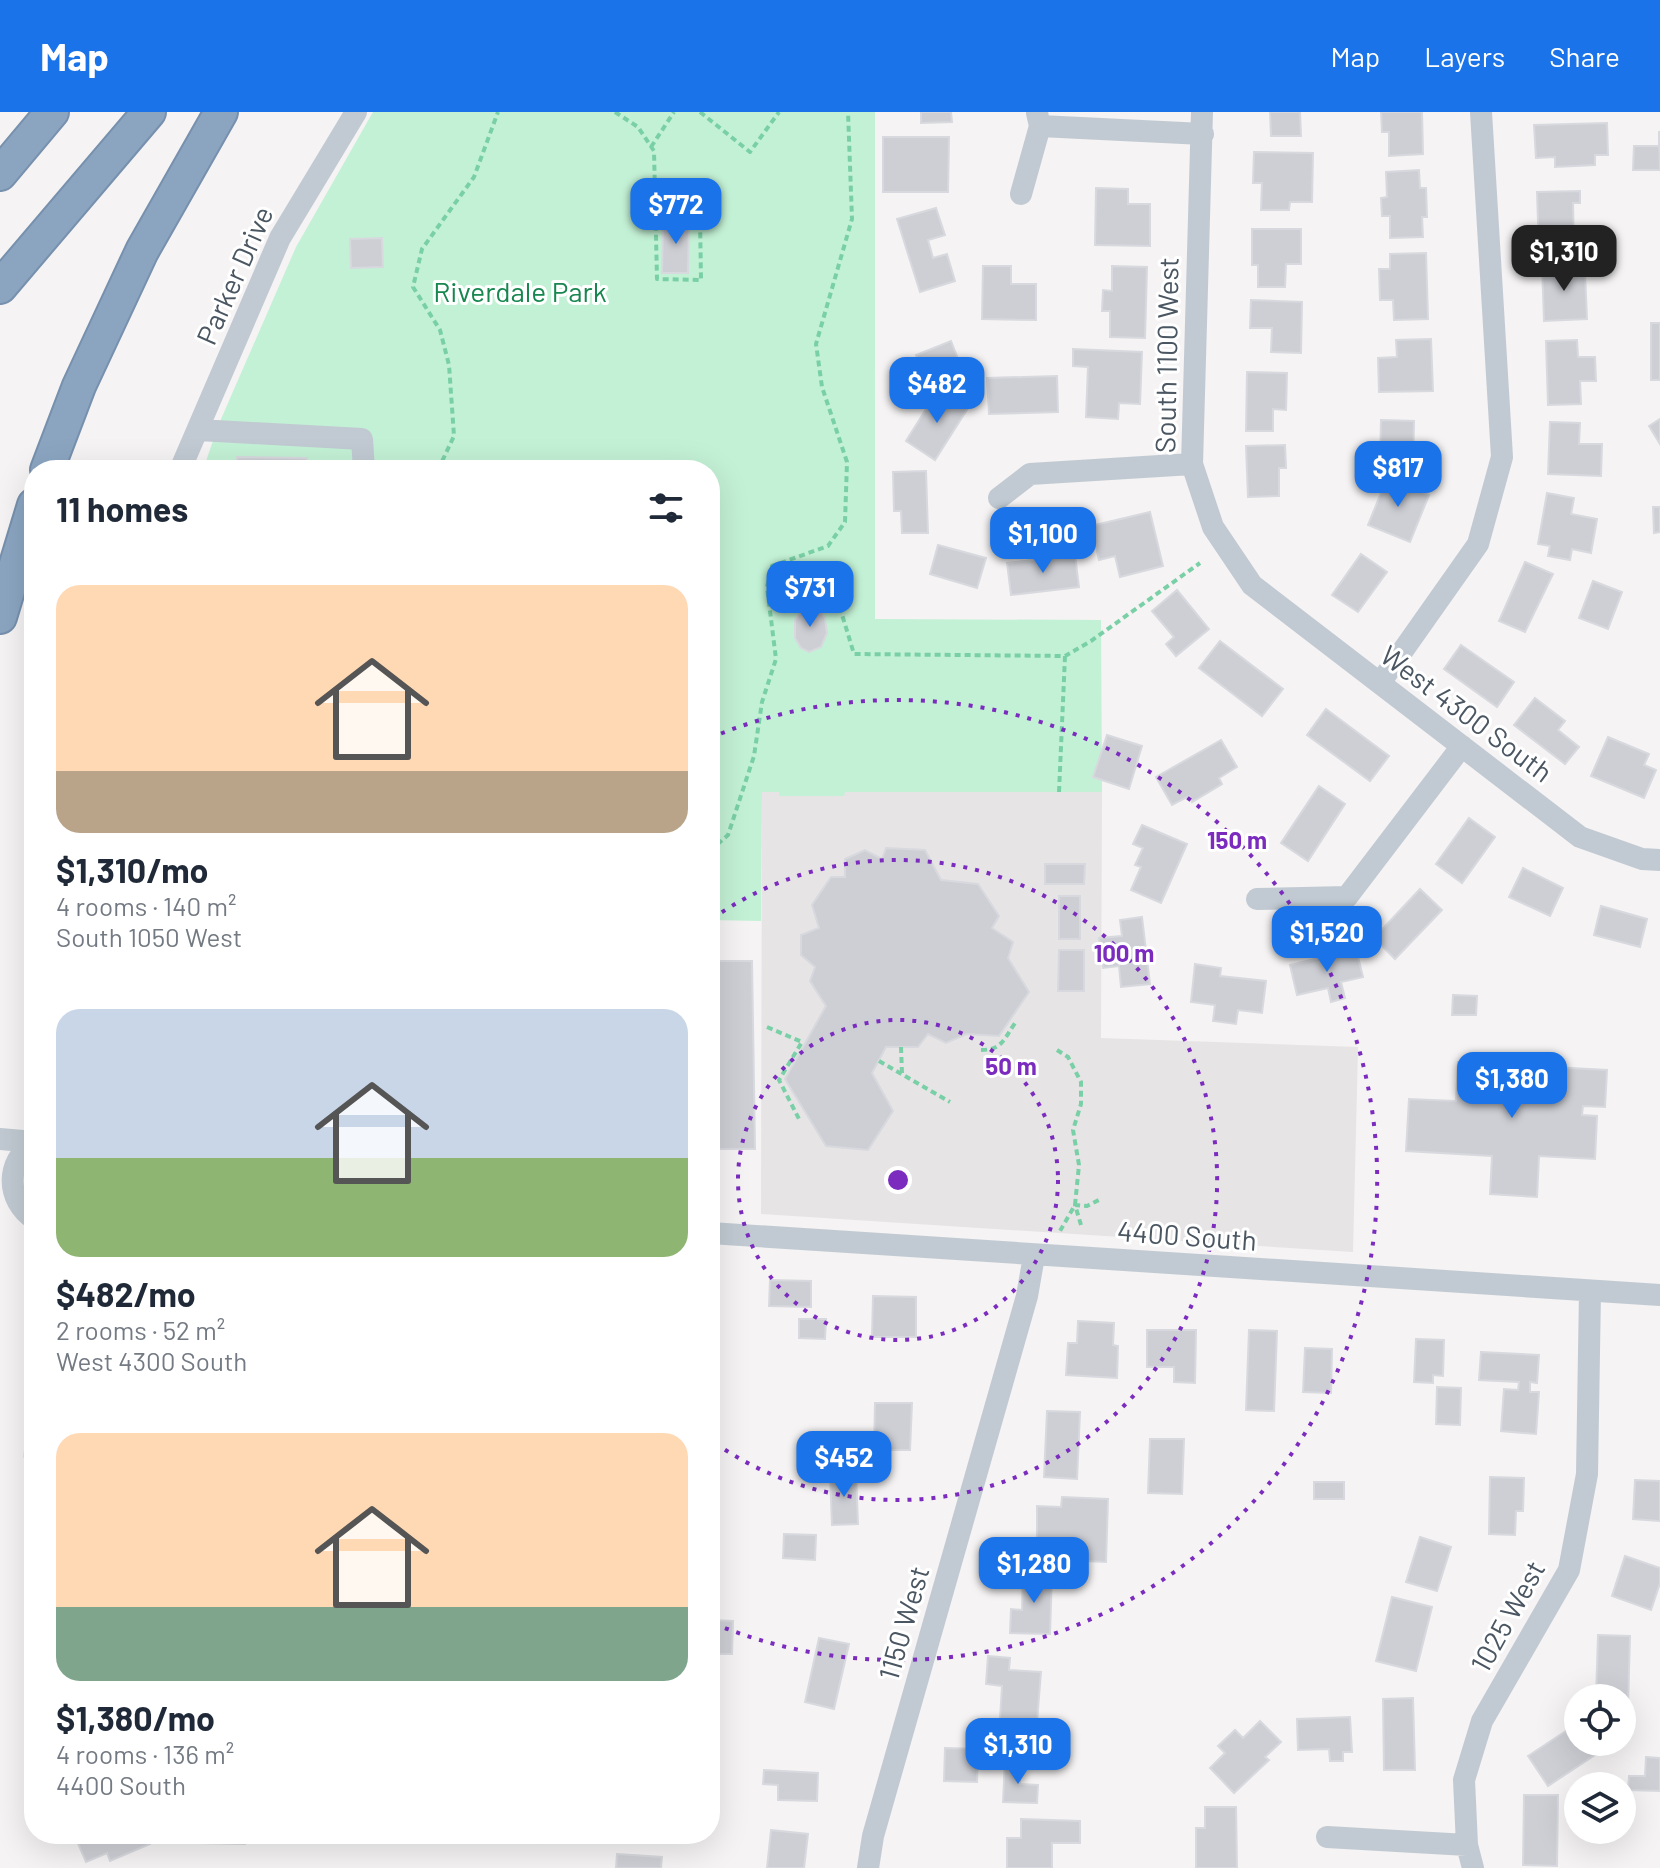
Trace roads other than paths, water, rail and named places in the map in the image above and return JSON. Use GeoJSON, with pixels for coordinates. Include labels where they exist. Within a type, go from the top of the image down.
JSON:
{"type":"FeatureCollection","features":[{"type":"Feature","properties":{"kind":"highway"},"geometry":{"type":"LineString","coordinates":[[0,174],[52,112]]}},
{"type":"Feature","properties":{"kind":"highway"},"geometry":{"type":"LineString","coordinates":[[0,287],[149,112]]}},
{"type":"Feature","properties":{"kind":"highway"},"geometry":{"type":"LineString","coordinates":[[51,460],[79,386],[142,251],[221,112]]}},
{"type":"Feature","properties":{"kind":"highway"},"geometry":{"type":"LineString","coordinates":[[0,617],[24,538]]}},
{"type":"Feature","properties":{"kind":"street","name":"Parker Drive"},"geometry":{"type":"LineString","coordinates":[[185,460],[280,238],[356,112]]}},
{"type":"Feature","properties":{"kind":"street"},"geometry":{"type":"LineString","coordinates":[[1380,683],[1478,544],[1502,457],[1481,112]]}},
{"type":"Feature","properties":{"kind":"street"},"geometry":{"type":"LineString","coordinates":[[1021,194],[1038,119],[1202,123]]}},
{"type":"Feature","properties":{"kind":"street","name":"South 1100 West"},"geometry":{"type":"LineString","coordinates":[[1202,123],[1192,464],[1213,527],[1252,585]]}},
{"type":"Feature","properties":{"kind":"street"},"geometry":{"type":"LineString","coordinates":[[199,430],[362,439],[363,460]]}},
{"type":"Feature","properties":{"kind":"street"},"geometry":{"type":"LineString","coordinates":[[999,498],[1030,474],[1192,464]]}},
{"type":"Feature","properties":{"kind":"street","name":"West 4300 South"},"geometry":{"type":"LineString","coordinates":[[1252,585],[1580,837],[1642,859],[1660,860]]}},
{"type":"Feature","properties":{"kind":"street"},"geometry":{"type":"LineString","coordinates":[[1257,899],[1347,897],[1462,746]]}},
{"type":"Feature","properties":{"kind":"street"},"geometry":{"type":"LineString","coordinates":[[0,1139],[24,1141]]}},
{"type":"Feature","properties":{"kind":"street"},"geometry":{"type":"LineString","coordinates":[[24,1153],[6,1172],[18,1204],[24,1210]]}},
{"type":"Feature","properties":{"kind":"street","name":"4400 South"},"geometry":{"type":"LineString","coordinates":[[720,1234],[1660,1295]]}},
{"type":"Feature","properties":{"kind":"street","name":"1150 West"},"geometry":{"type":"LineString","coordinates":[[868,1868],[873,1836],[1027,1296],[1034,1256]]}},
{"type":"Feature","properties":{"kind":"street","name":"1025 West"},"geometry":{"type":"LineString","coordinates":[[1473,1868],[1467,1845],[1464,1780],[1482,1721],[1569,1570],[1587,1474],[1590,1291]]}},
{"type":"Feature","properties":{"kind":"street"},"geometry":{"type":"LineString","coordinates":[[1327,1837],[1467,1845]]}},
{"type":"Feature","properties":{"kind":"park label","name":"Riverdale Park"},"geometry":{"type":"Point","coordinates":[520,291]}}]}
